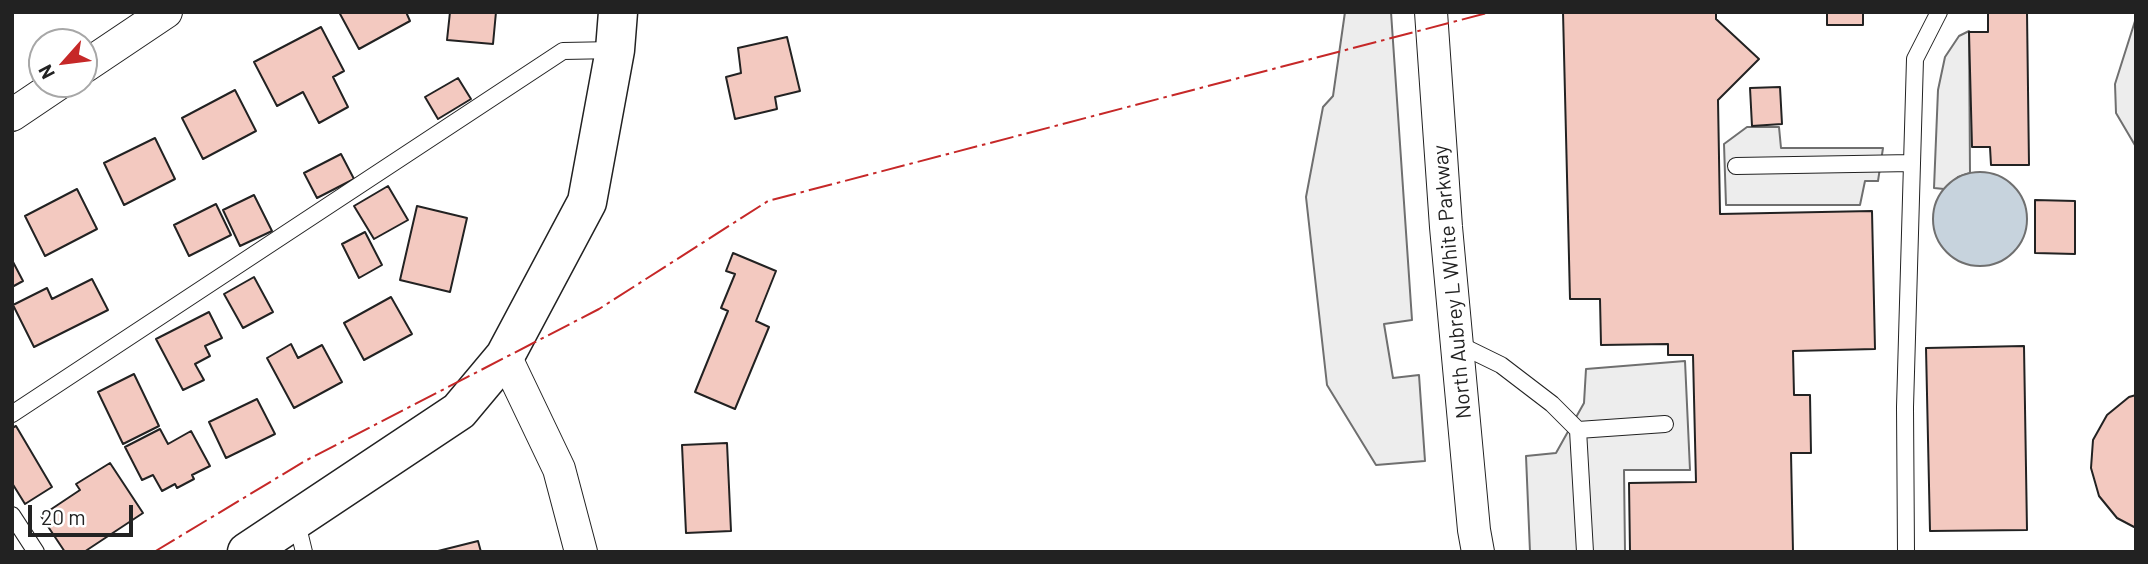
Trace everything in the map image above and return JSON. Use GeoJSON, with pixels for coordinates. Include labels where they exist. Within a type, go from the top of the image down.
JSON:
{"type":"FeatureCollection","features":[{"type":"Feature","properties":{"kind":"main road"},"geometry":{"type":"LineString","coordinates":[[247,552],[300,536],[459,411],[505,356],[587,202],[615,50],[618,12]]}},
{"type":"Feature","properties":{"kind":"street"},"geometry":{"type":"LineString","coordinates":[[98,58],[166,12]]}},
{"type":"Feature","properties":{"kind":"street","name":"North Aubrey L White Parkway"},"geometry":{"type":"LineString","coordinates":[[1431,12],[1456,343],[1478,552]]}},
{"type":"Feature","properties":{"kind":"street"},"geometry":{"type":"LineString","coordinates":[[12,115],[37,98]]}},
{"type":"Feature","properties":{"kind":"street"},"geometry":{"type":"LineString","coordinates":[[505,356],[559,469],[582,552]]}},
{"type":"Feature","properties":{"kind":"lane"},"geometry":{"type":"LineString","coordinates":[[1906,552],[1905,407],[1915,59],[1939,12]]}},
{"type":"Feature","properties":{"kind":"lane"},"geometry":{"type":"LineString","coordinates":[[12,414],[564,51],[615,50]]}},
{"type":"Feature","properties":{"kind":"lane"},"geometry":{"type":"LineString","coordinates":[[1736,166],[1912,163]]}},
{"type":"Feature","properties":{"kind":"lane"},"geometry":{"type":"LineString","coordinates":[[1456,343],[1501,365],[1552,404],[1578,430],[1585,552]]}},
{"type":"Feature","properties":{"kind":"lane"},"geometry":{"type":"LineString","coordinates":[[1578,430],[1665,424]]}},
{"type":"Feature","properties":{"kind":"lane"},"geometry":{"type":"LineString","coordinates":[[12,515],[36,552]]}},
{"type":"Feature","properties":{"kind":"shaded area"},"geometry":{"type":"Polygon","coordinates":[[[1345,12],[1391,12],[1412,320],[1384,324],[1393,378],[1419,375],[1425,461],[1376,465],[1327,385],[1306,197],[1323,107],[1333,96],[1345,12]]]}},
{"type":"Feature","properties":{"kind":"shaded area"},"geometry":{"type":"Polygon","coordinates":[[[2135,21],[2136,147],[2116,113],[2115,84],[2135,21]]]}},
{"type":"Feature","properties":{"kind":"shaded area"},"geometry":{"type":"Polygon","coordinates":[[[1969,31],[1970,173],[1958,177],[1944,189],[1934,188],[1938,90],[1945,57],[1959,36],[1969,31]]]}},
{"type":"Feature","properties":{"kind":"shaded area"},"geometry":{"type":"Polygon","coordinates":[[[1747,127],[1779,127],[1781,148],[1883,148],[1878,181],[1865,181],[1860,205],[1726,205],[1724,144],[1747,127]]]}},
{"type":"Feature","properties":{"kind":"shaded area"},"geometry":{"type":"Polygon","coordinates":[[[1980,172],[1998,176],[2013,186],[2023,201],[2027,219],[2023,237],[2013,252],[1998,262],[1980,266],[1962,262],[1947,252],[1937,237],[1933,219],[1937,201],[1947,186],[1962,176],[1980,172]]]}},
{"type":"Feature","properties":{"kind":"shaded area"},"geometry":{"type":"Polygon","coordinates":[[[1685,361],[1690,470],[1624,470],[1625,552],[1530,552],[1526,456],[1556,453],[1584,403],[1586,369],[1685,361]]]}},
{"type":"Feature","properties":{"kind":"building"},"geometry":{"type":"Polygon","coordinates":[[[339,12],[406,12],[410,21],[359,49],[339,12]]]}},
{"type":"Feature","properties":{"kind":"building"},"geometry":{"type":"Polygon","coordinates":[[[450,12],[496,12],[493,44],[447,40],[450,12]]]}},
{"type":"Feature","properties":{"kind":"building"},"geometry":{"type":"Polygon","coordinates":[[[1563,12],[1716,12],[1716,19],[1759,59],[1718,100],[1720,214],[1872,211],[1875,349],[1793,351],[1794,395],[1810,395],[1811,453],[1791,453],[1793,552],[1630,552],[1629,483],[1696,482],[1693,355],[1668,355],[1668,344],[1601,345],[1600,299],[1570,299],[1563,12]]]}},
{"type":"Feature","properties":{"kind":"building"},"geometry":{"type":"Polygon","coordinates":[[[1827,12],[1863,12],[1863,25],[1827,25],[1827,12]]]}},
{"type":"Feature","properties":{"kind":"building"},"geometry":{"type":"Polygon","coordinates":[[[1988,12],[2027,12],[2029,165],[1991,165],[1990,147],[1972,147],[1969,32],[1988,32],[1988,12]]]}},
{"type":"Feature","properties":{"kind":"building"},"geometry":{"type":"Polygon","coordinates":[[[321,27],[344,71],[333,77],[348,107],[319,123],[303,92],[277,106],[254,62],[321,27]]]}},
{"type":"Feature","properties":{"kind":"building"},"geometry":{"type":"Polygon","coordinates":[[[787,37],[800,91],[775,97],[777,109],[735,119],[726,77],[741,73],[738,48],[787,37]]]}},
{"type":"Feature","properties":{"kind":"building"},"geometry":{"type":"Polygon","coordinates":[[[458,78],[471,99],[438,119],[425,97],[458,78]]]}},
{"type":"Feature","properties":{"kind":"building"},"geometry":{"type":"Polygon","coordinates":[[[1780,87],[1782,124],[1752,126],[1750,88],[1780,87]]]}},
{"type":"Feature","properties":{"kind":"building"},"geometry":{"type":"Polygon","coordinates":[[[235,90],[256,131],[203,159],[182,118],[235,90]]]}},
{"type":"Feature","properties":{"kind":"building"},"geometry":{"type":"Polygon","coordinates":[[[155,138],[175,179],[124,205],[104,163],[155,138]]]}},
{"type":"Feature","properties":{"kind":"building"},"geometry":{"type":"Polygon","coordinates":[[[341,154],[354,179],[317,198],[304,173],[341,154]]]}},
{"type":"Feature","properties":{"kind":"building"},"geometry":{"type":"Polygon","coordinates":[[[388,186],[408,220],[374,239],[354,206],[388,186]]]}},
{"type":"Feature","properties":{"kind":"building"},"geometry":{"type":"Polygon","coordinates":[[[77,189],[97,229],[45,256],[25,216],[77,189]]]}},
{"type":"Feature","properties":{"kind":"building"},"geometry":{"type":"Polygon","coordinates":[[[254,195],[272,231],[240,246],[223,210],[254,195]]]}},
{"type":"Feature","properties":{"kind":"building"},"geometry":{"type":"Polygon","coordinates":[[[2035,200],[2075,201],[2075,254],[2035,253],[2035,200]]]}},
{"type":"Feature","properties":{"kind":"building"},"geometry":{"type":"Polygon","coordinates":[[[216,204],[231,235],[189,256],[174,225],[216,204]]]}},
{"type":"Feature","properties":{"kind":"building"},"geometry":{"type":"Polygon","coordinates":[[[417,206],[467,218],[450,292],[400,280],[417,206]]]}},
{"type":"Feature","properties":{"kind":"building"},"geometry":{"type":"Polygon","coordinates":[[[365,232],[382,265],[359,278],[342,244],[365,232]]]}},
{"type":"Feature","properties":{"kind":"building"},"geometry":{"type":"Polygon","coordinates":[[[733,253],[776,271],[756,321],[769,327],[735,409],[695,392],[728,311],[721,308],[735,274],[726,271],[733,253]]]}},
{"type":"Feature","properties":{"kind":"building"},"geometry":{"type":"Polygon","coordinates":[[[12,260],[23,281],[12,287],[12,260]]]}},
{"type":"Feature","properties":{"kind":"building"},"geometry":{"type":"Polygon","coordinates":[[[254,277],[273,312],[243,328],[224,294],[254,277]]]}},
{"type":"Feature","properties":{"kind":"building"},"geometry":{"type":"Polygon","coordinates":[[[92,279],[108,310],[34,347],[13,305],[47,288],[52,299],[92,279]]]}},
{"type":"Feature","properties":{"kind":"building"},"geometry":{"type":"Polygon","coordinates":[[[391,297],[412,334],[364,360],[344,323],[391,297]]]}},
{"type":"Feature","properties":{"kind":"building"},"geometry":{"type":"Polygon","coordinates":[[[209,312],[222,338],[205,346],[210,356],[195,364],[204,380],[183,390],[156,339],[209,312]]]}},
{"type":"Feature","properties":{"kind":"building"},"geometry":{"type":"Polygon","coordinates":[[[291,344],[298,358],[322,345],[342,382],[294,408],[267,358],[291,344]]]}},
{"type":"Feature","properties":{"kind":"building"},"geometry":{"type":"Polygon","coordinates":[[[2024,346],[2027,530],[1930,531],[1926,348],[2024,346]]]}},
{"type":"Feature","properties":{"kind":"building"},"geometry":{"type":"Polygon","coordinates":[[[134,374],[159,426],[123,444],[98,392],[134,374]]]}},
{"type":"Feature","properties":{"kind":"building"},"geometry":{"type":"Polygon","coordinates":[[[2136,395],[2136,528],[2117,518],[2099,496],[2091,468],[2093,440],[2107,415],[2129,397],[2136,395]]]}},
{"type":"Feature","properties":{"kind":"building"},"geometry":{"type":"Polygon","coordinates":[[[257,399],[275,434],[226,458],[209,422],[257,399]]]}},
{"type":"Feature","properties":{"kind":"building"},"geometry":{"type":"Polygon","coordinates":[[[16,426],[52,487],[25,504],[12,483],[12,428],[16,426]]]}},
{"type":"Feature","properties":{"kind":"building"},"geometry":{"type":"Polygon","coordinates":[[[160,429],[168,444],[191,431],[210,466],[192,475],[194,479],[177,488],[175,484],[162,491],[153,475],[142,480],[125,447],[160,429]]]}},
{"type":"Feature","properties":{"kind":"building"},"geometry":{"type":"Polygon","coordinates":[[[727,443],[731,531],[686,533],[682,445],[727,443]]]}},
{"type":"Feature","properties":{"kind":"building"},"geometry":{"type":"Polygon","coordinates":[[[110,463],[143,513],[84,552],[65,552],[41,516],[80,490],[76,484],[110,463]]]}},
{"type":"Feature","properties":{"kind":"building"},"geometry":{"type":"Polygon","coordinates":[[[478,541],[481,552],[434,552],[478,541]]]}},
{"type":"Feature","properties":{"kind":"power"},"geometry":{"type":"LineString","coordinates":[[154,552],[305,461],[599,309],[768,201],[1491,12]]}}]}
